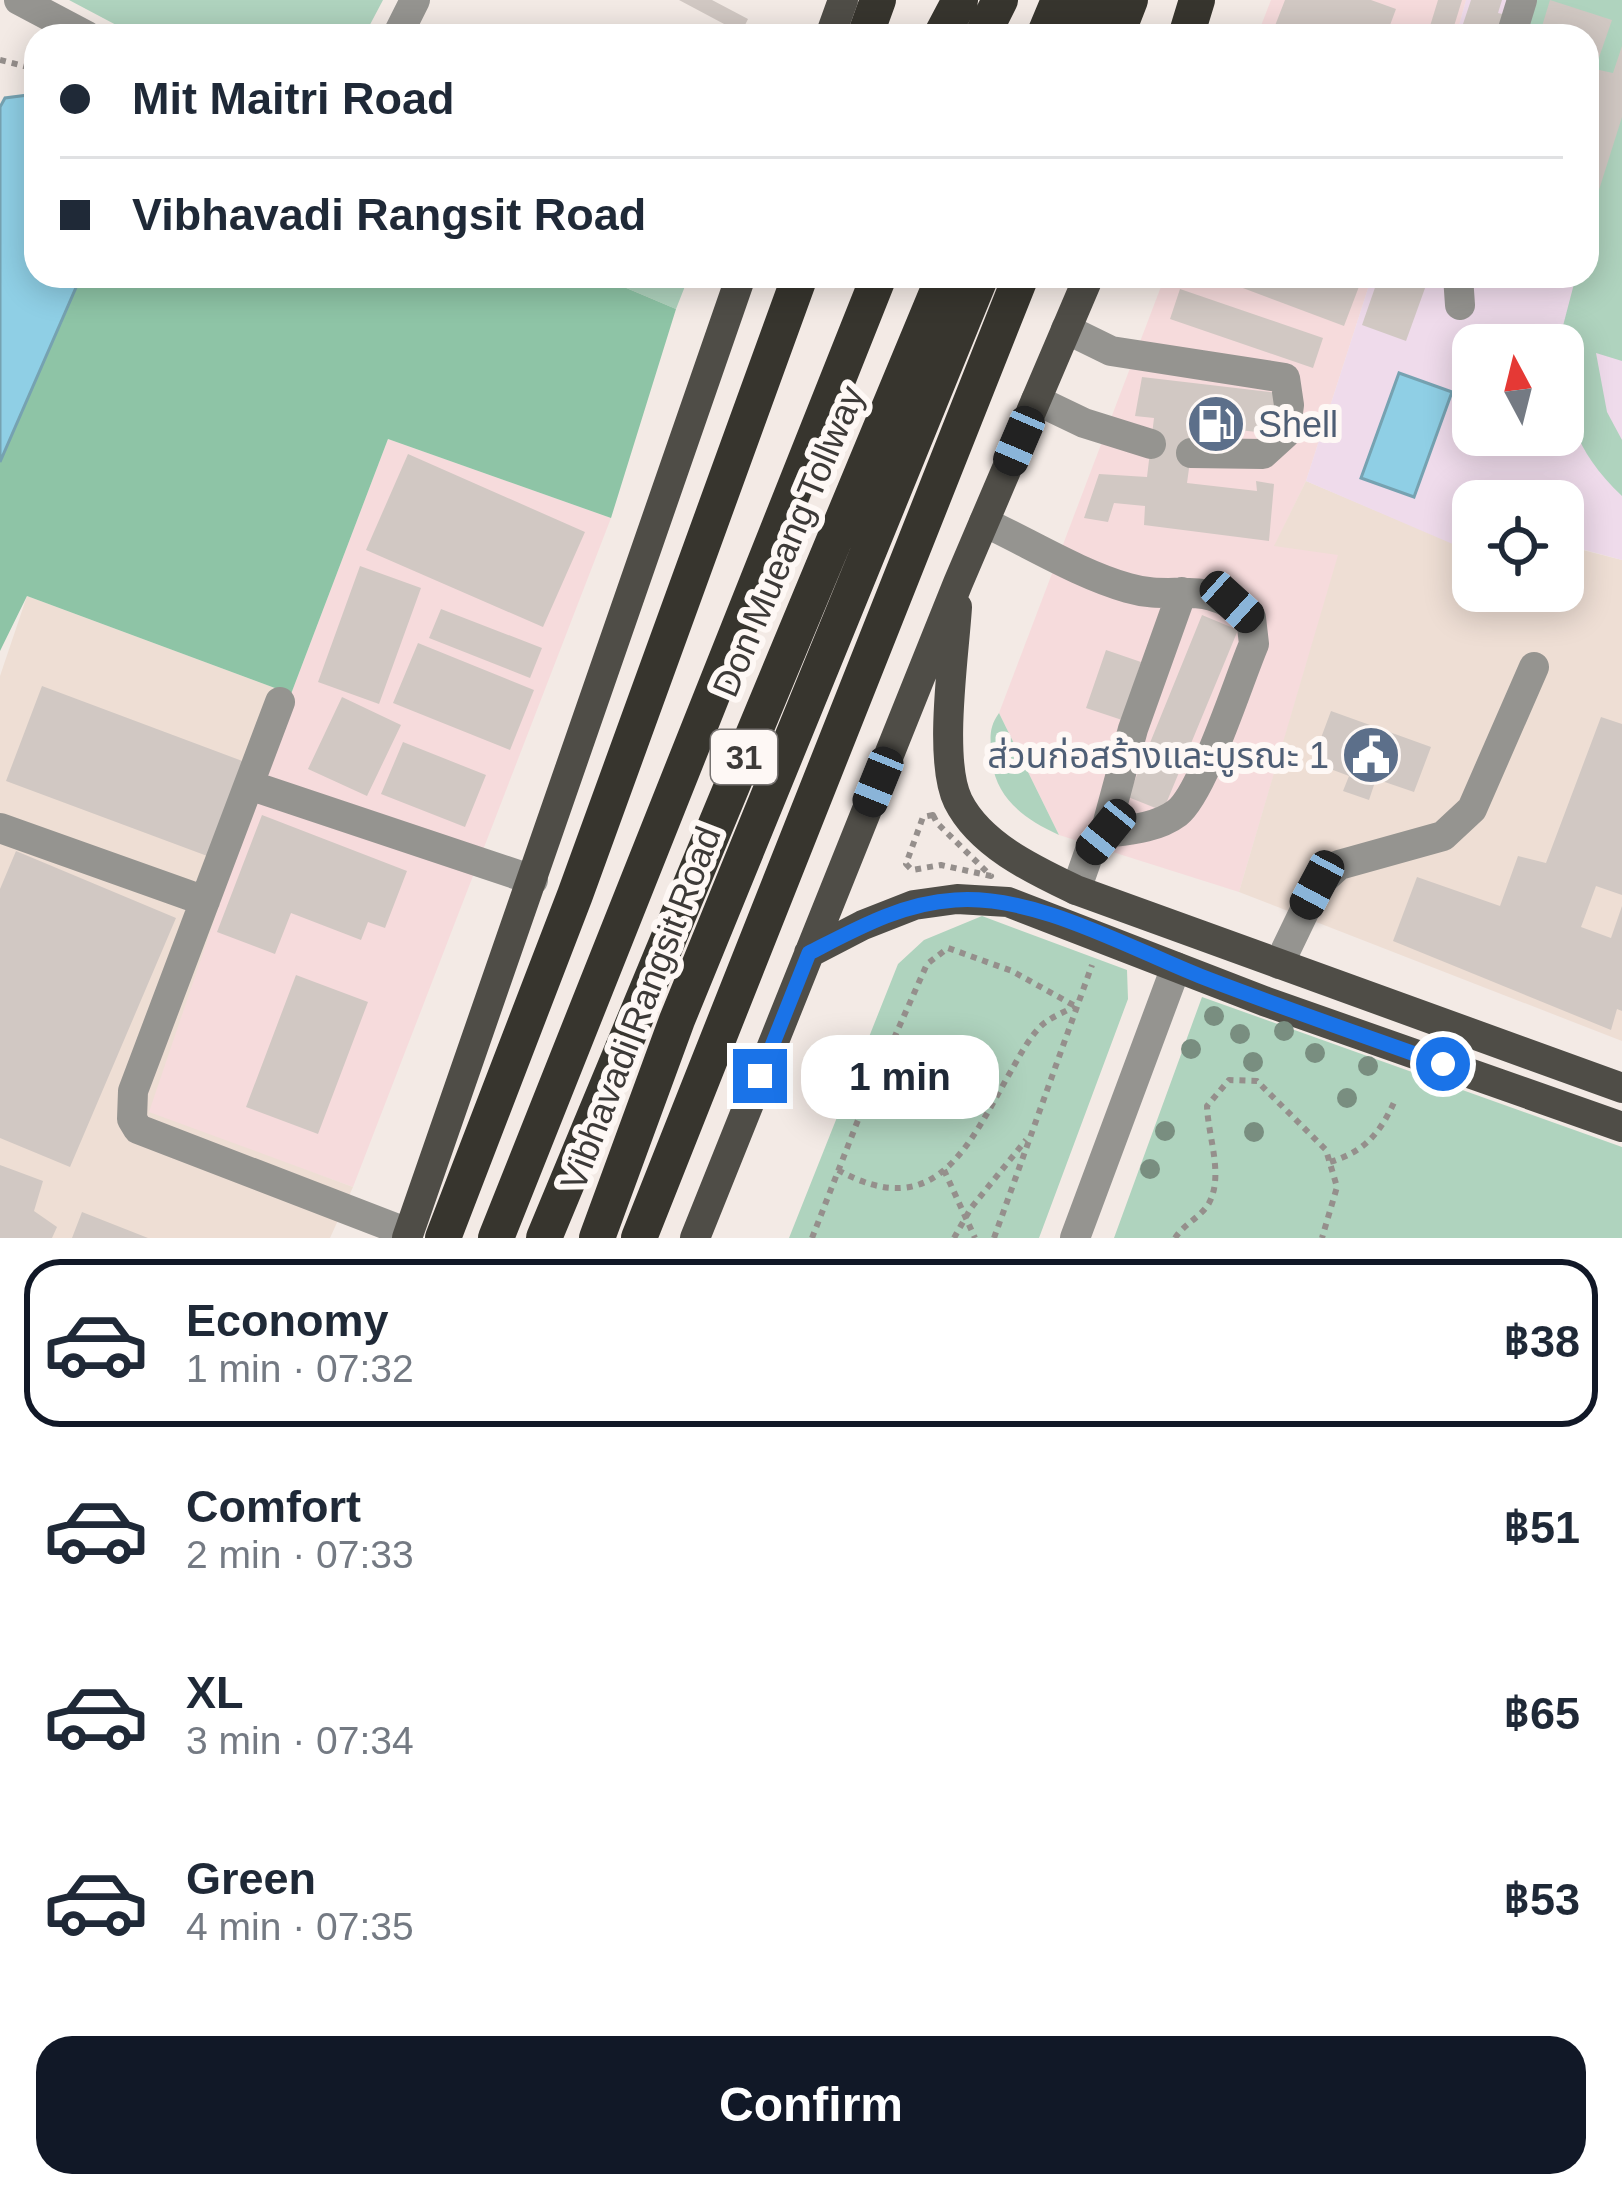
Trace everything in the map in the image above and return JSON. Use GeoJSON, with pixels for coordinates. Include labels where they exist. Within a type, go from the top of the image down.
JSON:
{"type":"FeatureCollection","features":[{"type":"Feature","properties":{"kind":"highway"},"geometry":{"type":"LineString","coordinates":[[419,1236],[583,873],[796,288]]}},
{"type":"Feature","properties":{"kind":"highway","name":"Don Mueang Tollway"},"geometry":{"type":"LineString","coordinates":[[496,1238],[874,288]]}},
{"type":"Feature","properties":{"kind":"highway","name":"Don Mueang Tollway"},"geometry":{"type":"LineString","coordinates":[[544,1238],[939,288]]}},
{"type":"Feature","properties":{"kind":"highway","name":"Vibhavadi Rangsit Road"},"geometry":{"type":"LineString","coordinates":[[597,1238],[676,1020],[976,288]]}},
{"type":"Feature","properties":{"kind":"highway"},"geometry":{"type":"LineString","coordinates":[[639,1238],[1016,288]]}},
{"type":"Feature","properties":{"kind":"main road"},"geometry":{"type":"LineString","coordinates":[[419,1236],[533,880],[737,288]]}},
{"type":"Feature","properties":{"kind":"main road"},"geometry":{"type":"LineString","coordinates":[[695,1238],[958,583],[1084,288]]}},
{"type":"Feature","properties":{"kind":"main road"},"geometry":{"type":"LineString","coordinates":[[958,583],[950,773],[959,803],[996,844],[1076,890],[1622,1088]]}},
{"type":"Feature","properties":{"kind":"main road"},"geometry":{"type":"LineString","coordinates":[[809,953],[914,905],[957,899],[1008,902],[1622,1127]]}},
{"type":"Feature","properties":{"kind":"main road"},"geometry":{"type":"LineString","coordinates":[[1177,967],[1189,933]]}},
{"type":"Feature","properties":{"kind":"street"},"geometry":{"type":"LineString","coordinates":[[19,0],[64,24]]}},
{"type":"Feature","properties":{"kind":"street"},"geometry":{"type":"LineString","coordinates":[[1066,329],[1111,351],[1285,378],[1285,434],[1263,454],[1191,453]]}},
{"type":"Feature","properties":{"kind":"street"},"geometry":{"type":"LineString","coordinates":[[1036,400],[1084,423],[1151,444]]}},
{"type":"Feature","properties":{"kind":"street"},"geometry":{"type":"LineString","coordinates":[[984,522],[1133,590],[1182,592],[1232,602],[1250,618],[1254,644],[1196,785],[1178,813],[1140,830],[1106,832]]}},
{"type":"Feature","properties":{"kind":"street"},"geometry":{"type":"LineString","coordinates":[[1076,890],[1089,854],[1106,832],[1119,775],[1182,592]]}},
{"type":"Feature","properties":{"kind":"street"},"geometry":{"type":"LineString","coordinates":[[1279,964],[1317,885],[1339,865],[1443,836],[1472,809],[1534,667]]}},
{"type":"Feature","properties":{"kind":"street"},"geometry":{"type":"LineString","coordinates":[[280,702],[133,1091],[132,1118],[138,1129],[419,1236]]}},
{"type":"Feature","properties":{"kind":"street"},"geometry":{"type":"LineString","coordinates":[[249,785],[533,880]]}},
{"type":"Feature","properties":{"kind":"street"},"geometry":{"type":"LineString","coordinates":[[0,829],[205,901]]}},
{"type":"Feature","properties":{"kind":"street"},"geometry":{"type":"LineString","coordinates":[[1075,1238],[1177,967]]}},
{"type":"Feature","properties":{"kind":"path"},"geometry":{"type":"LineString","coordinates":[[933,815],[991,876],[941,865],[912,870],[905,859],[923,818],[933,815]]}},
{"type":"Feature","properties":{"kind":"path"},"geometry":{"type":"LineString","coordinates":[[812,1238],[927,964],[948,948],[1012,970],[1075,1006]]}},
{"type":"Feature","properties":{"kind":"path"},"geometry":{"type":"LineString","coordinates":[[994,1238],[1096,953]]}},
{"type":"Feature","properties":{"kind":"path"},"geometry":{"type":"LineString","coordinates":[[838,1170],[858,1181],[900,1189],[931,1183],[967,1148],[1041,1025],[1075,1006]]}},
{"type":"Feature","properties":{"kind":"path"},"geometry":{"type":"LineString","coordinates":[[1175,1238],[1208,1207],[1218,1178],[1208,1138],[1207,1106],[1228,1080],[1257,1081],[1326,1150],[1337,1187],[1322,1238]]}},
{"type":"Feature","properties":{"kind":"path"},"geometry":{"type":"LineString","coordinates":[[1330,1162],[1357,1154],[1383,1127],[1396,1098]]}},
{"type":"Feature","properties":{"kind":"path"},"geometry":{"type":"LineString","coordinates":[[954,1238],[967,1214],[1030,1136]]}},
{"type":"Feature","properties":{"kind":"path"},"geometry":{"type":"LineString","coordinates":[[944,1170],[975,1238]]}},
{"type":"Feature","properties":{"kind":"shaded area"},"geometry":{"type":"Polygon","coordinates":[[[1271,0],[1466,0],[1459,24],[1262,24],[1271,0]]]}},
{"type":"Feature","properties":{"kind":"shaded area"},"geometry":{"type":"Polygon","coordinates":[[[1466,0],[1622,0],[1622,560],[1584,550],[1584,480],[1452,480],[1452,544],[1306,481],[1368,288],[1599,288],[1599,24],[1459,24],[1466,0]]]}},
{"type":"Feature","properties":{"kind":"shaded area"},"geometry":{"type":"Polygon","coordinates":[[[1160,288],[1368,288],[1306,481],[1275,545],[1339,554],[1239,892],[1059,835],[999,713],[1160,288]]]}},
{"type":"Feature","properties":{"kind":"shaded area"},"geometry":{"type":"Polygon","coordinates":[[[388,439],[611,518],[353,1187],[148,1113],[291,694],[388,439]]]}},
{"type":"Feature","properties":{"kind":"shaded area"},"geometry":{"type":"Polygon","coordinates":[[[1306,481],[1452,543],[1452,612],[1584,612],[1584,550],[1622,560],[1622,1041],[1239,892],[1338,555],[1274,546],[1306,481]]]}},
{"type":"Feature","properties":{"kind":"shaded area"},"geometry":{"type":"Polygon","coordinates":[[[27,596],[291,694],[149,1112],[353,1187],[330,1238],[0,1238],[0,676],[27,596]]]}},
{"type":"Feature","properties":{"kind":"green space"},"geometry":{"type":"Polygon","coordinates":[[[69,0],[383,0],[370,24],[114,24],[69,0]]]}},
{"type":"Feature","properties":{"kind":"green space"},"geometry":{"type":"Polygon","coordinates":[[[1534,0],[1622,0],[1622,361],[1596,353],[1607,412],[1622,440],[1622,496],[1584,448],[1584,324],[1563,324],[1573,288],[1599,288],[1599,24],[1527,24],[1534,0]]]}},
{"type":"Feature","properties":{"kind":"green space"},"geometry":{"type":"Polygon","coordinates":[[[76,288],[626,288],[676,309],[611,518],[388,439],[291,694],[27,596],[0,651],[0,462],[76,288]]]}},
{"type":"Feature","properties":{"kind":"green space"},"geometry":{"type":"Polygon","coordinates":[[[626,288],[684,288],[676,309],[626,288]]]}},
{"type":"Feature","properties":{"kind":"green space"},"geometry":{"type":"Polygon","coordinates":[[[999,713],[1059,835],[1021,812],[997,780],[991,735],[999,713]]]}},
{"type":"Feature","properties":{"kind":"green space"},"geometry":{"type":"Polygon","coordinates":[[[982,916],[1127,970],[1128,999],[1039,1238],[789,1238],[898,964],[924,940],[982,916]]]}},
{"type":"Feature","properties":{"kind":"green space"},"geometry":{"type":"Polygon","coordinates":[[[1202,997],[1622,1147],[1622,1238],[1114,1238],[1202,997]]]}},
{"type":"Feature","properties":{"kind":"water"},"geometry":{"type":"Polygon","coordinates":[[[24,96],[24,288],[76,288],[0,462],[0,107],[5,98],[24,96]]]}},
{"type":"Feature","properties":{"kind":"water"},"geometry":{"type":"Polygon","coordinates":[[[1399,373],[1452,392],[1414,497],[1361,478],[1399,373]]]}},
{"type":"Feature","properties":{"kind":"building"},"geometry":{"type":"Polygon","coordinates":[[[679,0],[712,0],[748,19],[746,24],[724,24],[679,0]]]}},
{"type":"Feature","properties":{"kind":"building"},"geometry":{"type":"Polygon","coordinates":[[[1285,0],[1371,0],[1396,9],[1390,24],[1276,24],[1285,0]]]}},
{"type":"Feature","properties":{"kind":"building"},"geometry":{"type":"Polygon","coordinates":[[[1438,0],[1462,0],[1455,24],[1431,24],[1438,0]]]}},
{"type":"Feature","properties":{"kind":"building"},"geometry":{"type":"Polygon","coordinates":[[[1471,0],[1502,0],[1498,13],[1507,15],[1504,24],[1463,24],[1471,0]]]}},
{"type":"Feature","properties":{"kind":"building"},"geometry":{"type":"Polygon","coordinates":[[[1550,0],[1612,20],[1599,57],[1599,24],[1543,24],[1550,0]]]}},
{"type":"Feature","properties":{"kind":"building"},"geometry":{"type":"Polygon","coordinates":[[[1622,46],[1622,117],[1599,190],[1599,70],[1613,73],[1622,46]]]}},
{"type":"Feature","properties":{"kind":"building"},"geometry":{"type":"Polygon","coordinates":[[[1243,288],[1358,288],[1344,326],[1243,288]]]}},
{"type":"Feature","properties":{"kind":"building"},"geometry":{"type":"Polygon","coordinates":[[[1375,288],[1425,288],[1406,341],[1362,325],[1375,288]]]}},
{"type":"Feature","properties":{"kind":"building"},"geometry":{"type":"Polygon","coordinates":[[[1180,289],[1323,338],[1313,368],[1170,319],[1180,289]]]}},
{"type":"Feature","properties":{"kind":"building"},"geometry":{"type":"Polygon","coordinates":[[[1142,377],[1278,393],[1274,434],[1195,425],[1187,483],[1257,491],[1256,481],[1274,484],[1269,541],[1144,525],[1145,506],[1114,503],[1108,522],[1084,518],[1099,474],[1147,477],[1154,418],[1135,416],[1142,377]]]}},
{"type":"Feature","properties":{"kind":"building"},"geometry":{"type":"Polygon","coordinates":[[[408,454],[585,532],[543,627],[366,550],[408,454]]]}},
{"type":"Feature","properties":{"kind":"building"},"geometry":{"type":"Polygon","coordinates":[[[360,566],[421,588],[379,704],[318,682],[360,566]]]}},
{"type":"Feature","properties":{"kind":"building"},"geometry":{"type":"Polygon","coordinates":[[[441,609],[542,648],[530,678],[429,638],[441,609]]]}},
{"type":"Feature","properties":{"kind":"building"},"geometry":{"type":"Polygon","coordinates":[[[1202,615],[1238,630],[1163,811],[1128,797],[1202,615]]]}},
{"type":"Feature","properties":{"kind":"building"},"geometry":{"type":"Polygon","coordinates":[[[418,643],[534,690],[510,750],[393,703],[418,643]]]}},
{"type":"Feature","properties":{"kind":"building"},"geometry":{"type":"Polygon","coordinates":[[[1106,650],[1141,662],[1122,720],[1086,708],[1106,650]]]}},
{"type":"Feature","properties":{"kind":"building"},"geometry":{"type":"Polygon","coordinates":[[[42,686],[253,765],[218,860],[6,781],[42,686]]]}},
{"type":"Feature","properties":{"kind":"building"},"geometry":{"type":"Polygon","coordinates":[[[342,697],[401,725],[367,796],[308,769],[342,697]]]}},
{"type":"Feature","properties":{"kind":"building","name":"ส่วนก่อสร้างและบูรณะ 1"},"geometry":{"type":"Polygon","coordinates":[[[1331,711],[1431,747],[1414,792],[1376,779],[1369,800],[1343,791],[1349,776],[1312,762],[1331,711]]]}},
{"type":"Feature","properties":{"kind":"building"},"geometry":{"type":"Polygon","coordinates":[[[1601,717],[1622,724],[1622,895],[1596,886],[1581,927],[1611,938],[1622,906],[1622,1011],[1617,1009],[1611,1030],[1393,941],[1417,877],[1500,906],[1518,856],[1546,863],[1601,717]]]}},
{"type":"Feature","properties":{"kind":"building"},"geometry":{"type":"Polygon","coordinates":[[[403,742],[486,775],[465,827],[381,794],[403,742]]]}},
{"type":"Feature","properties":{"kind":"building"},"geometry":{"type":"Polygon","coordinates":[[[262,815],[407,871],[385,928],[368,922],[361,940],[291,913],[275,954],[217,932],[262,815]]]}},
{"type":"Feature","properties":{"kind":"building"},"geometry":{"type":"Polygon","coordinates":[[[16,851],[176,918],[70,1167],[0,1138],[0,889],[16,851]]]}},
{"type":"Feature","properties":{"kind":"building"},"geometry":{"type":"Polygon","coordinates":[[[296,975],[368,1002],[318,1134],[246,1107],[296,975]]]}},
{"type":"Feature","properties":{"kind":"building"},"geometry":{"type":"Polygon","coordinates":[[[0,1165],[43,1181],[34,1211],[57,1227],[52,1238],[0,1238],[0,1165]]]}},
{"type":"Feature","properties":{"kind":"building"},"geometry":{"type":"Polygon","coordinates":[[[82,1212],[148,1238],[72,1238],[82,1212]]]}},
{"type":"Feature","properties":{"kind":"place","name":"Shell"},"geometry":{"type":"Point","coordinates":[1216,424]}},
{"type":"Feature","properties":{"kind":"place","name":"ส่วนก่อสร้างและบูรณะ 1"},"geometry":{"type":"Point","coordinates":[1371,755]}},
{"type":"Feature","properties":{"kind":"route"},"geometry":{"type":"LineString","coordinates":[[760,1076],[809,953],[914,905],[957,899],[1008,902],[1443,1064]]}}]}
